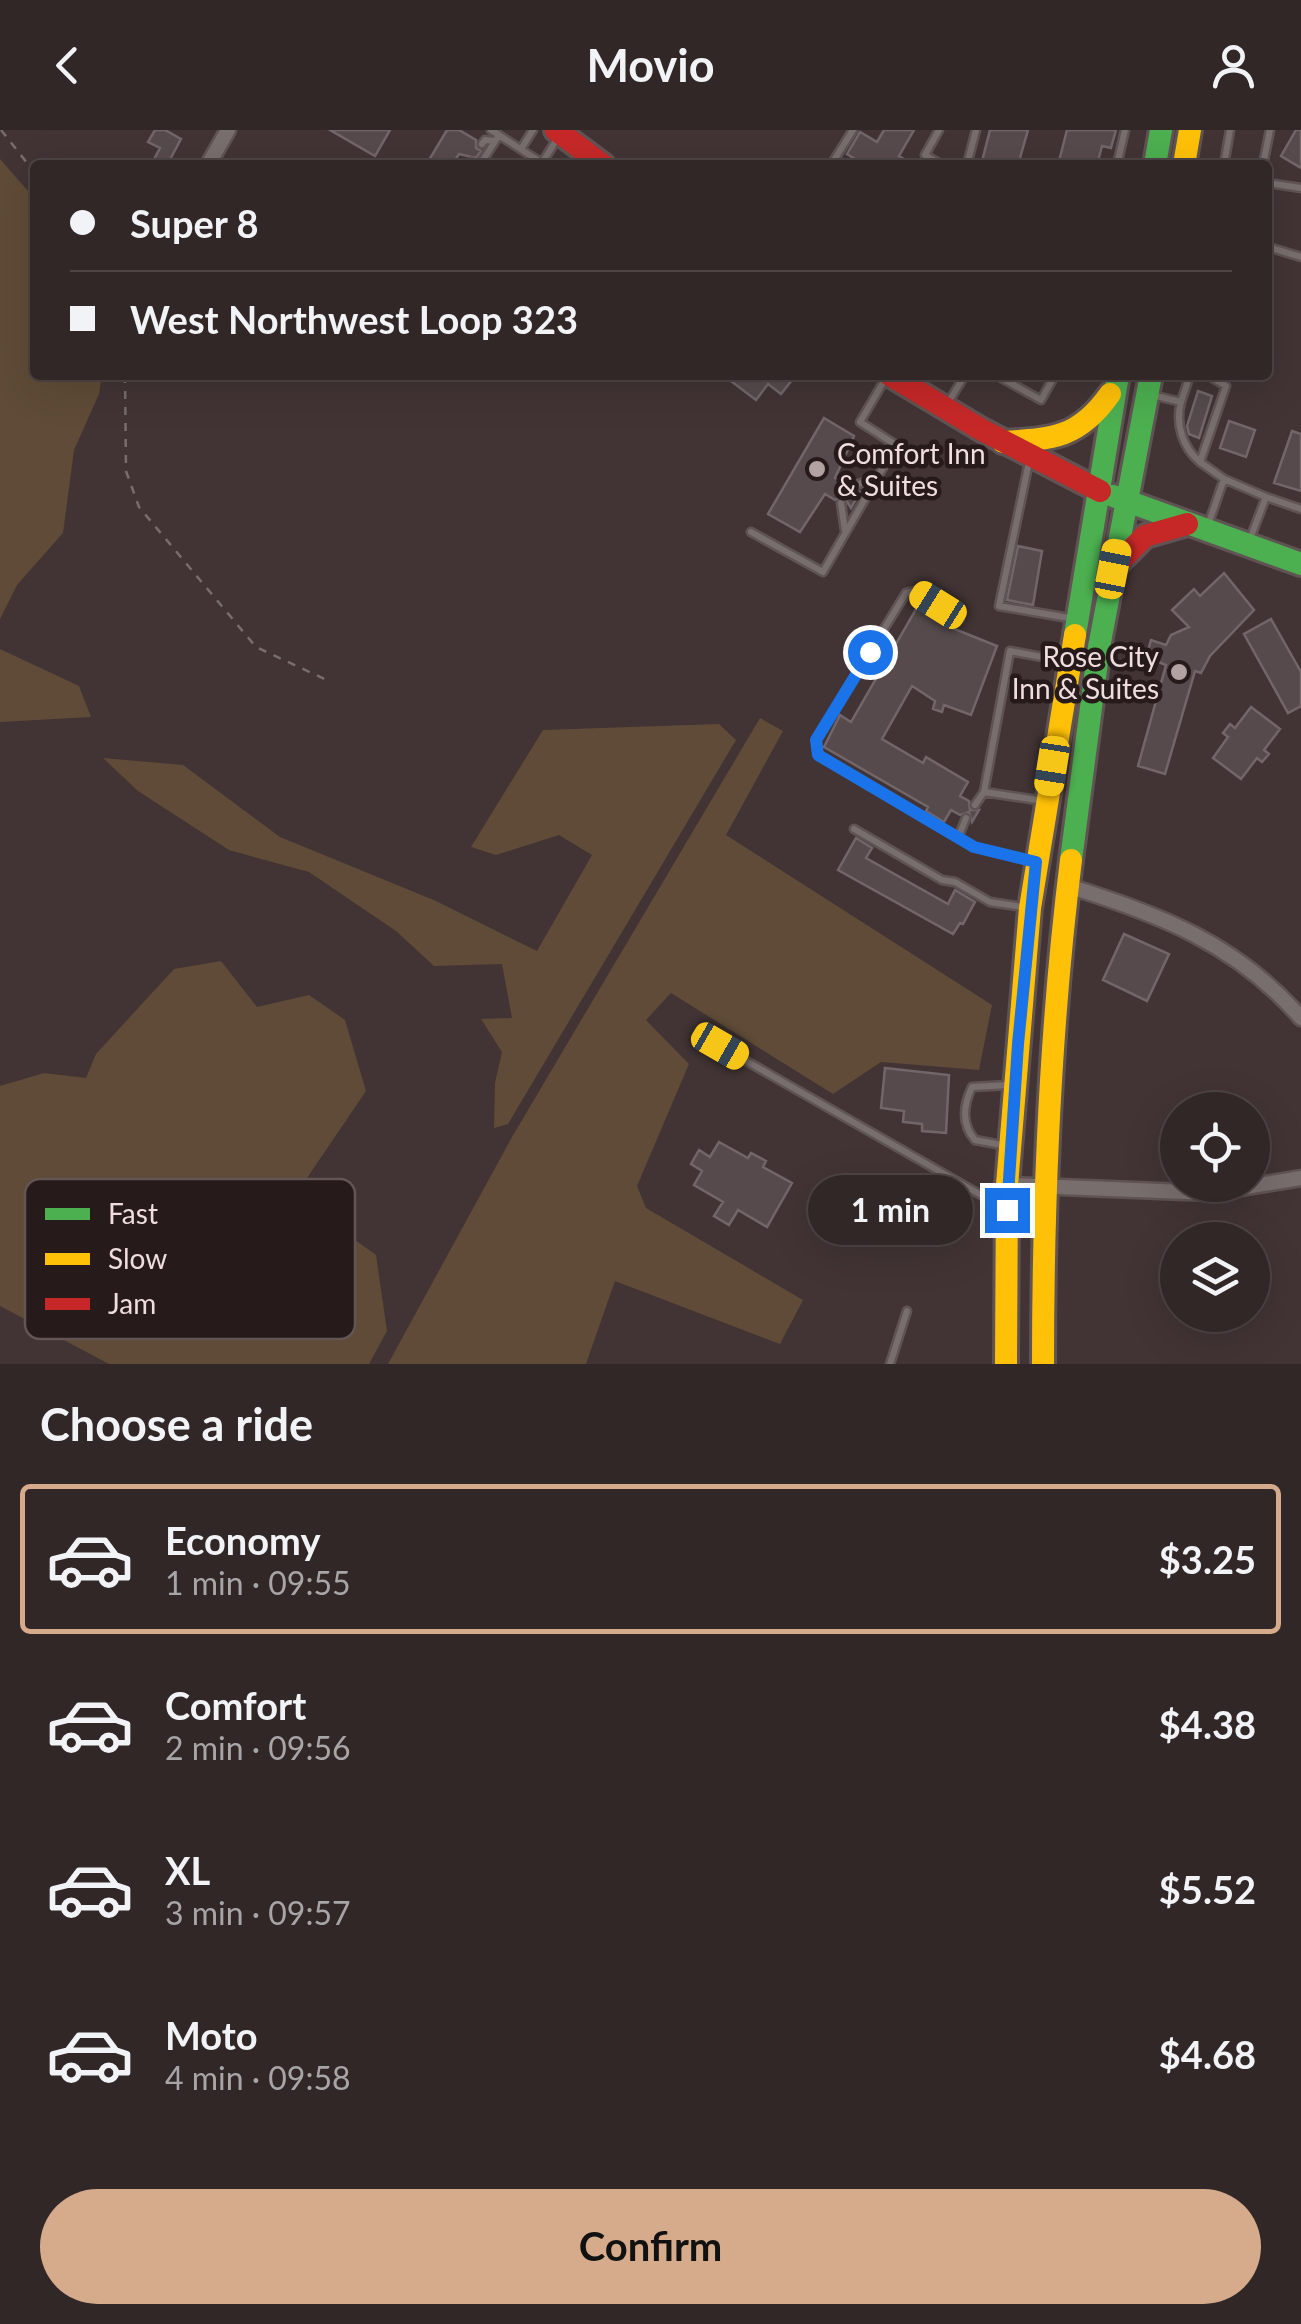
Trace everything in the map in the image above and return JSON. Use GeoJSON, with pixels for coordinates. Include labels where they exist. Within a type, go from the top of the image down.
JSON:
{"type":"FeatureCollection","features":[{"type":"Feature","properties":{"kind":"main road"},"geometry":{"type":"LineString","coordinates":[[1156,160],[1161,130]]}},
{"type":"Feature","properties":{"kind":"main road"},"geometry":{"type":"LineString","coordinates":[[1185,160],[1190,130]]}},
{"type":"Feature","properties":{"kind":"main road"},"geometry":{"type":"LineString","coordinates":[[558,132],[596,160]]}},
{"type":"Feature","properties":{"kind":"main road"},"geometry":{"type":"LineString","coordinates":[[897,380],[1003,442],[1100,491],[1301,564]]}},
{"type":"Feature","properties":{"kind":"main road"},"geometry":{"type":"LineString","coordinates":[[1003,442],[1056,438],[1080,430],[1094,418],[1117,380]]}},
{"type":"Feature","properties":{"kind":"main road"},"geometry":{"type":"LineString","coordinates":[[1006,1364],[1010,1146],[1030,908],[1117,380]]}},
{"type":"Feature","properties":{"kind":"main road"},"geometry":{"type":"LineString","coordinates":[[1043,1364],[1043,1186],[1050,1062],[1068,886],[1085,736],[1149,385]]}},
{"type":"Feature","properties":{"kind":"main road"},"geometry":{"type":"LineString","coordinates":[[1113,569],[1128,548],[1145,536],[1197,528]]}},
{"type":"Feature","properties":{"kind":"street"},"geometry":{"type":"LineString","coordinates":[[211,160],[228,130]]}},
{"type":"Feature","properties":{"kind":"street"},"geometry":{"type":"LineString","coordinates":[[1068,886],[1144,910],[1207,938],[1256,973],[1301,1018]]}},
{"type":"Feature","properties":{"kind":"street"},"geometry":{"type":"LineString","coordinates":[[1008,1185],[1210,1193],[1301,1178]]}},
{"type":"Feature","properties":{"kind":"lane"},"geometry":{"type":"LineString","coordinates":[[522,149],[533,130]]}},
{"type":"Feature","properties":{"kind":"lane"},"geometry":{"type":"LineString","coordinates":[[834,160],[853,130]]}},
{"type":"Feature","properties":{"kind":"lane"},"geometry":{"type":"LineString","coordinates":[[934,160],[925,155],[939,130]]}},
{"type":"Feature","properties":{"kind":"lane"},"geometry":{"type":"LineString","coordinates":[[968,160],[976,130]]}},
{"type":"Feature","properties":{"kind":"lane"},"geometry":{"type":"LineString","coordinates":[[1117,160],[1125,130]]}},
{"type":"Feature","properties":{"kind":"lane"},"geometry":{"type":"LineString","coordinates":[[1225,160],[1230,130]]}},
{"type":"Feature","properties":{"kind":"lane"},"geometry":{"type":"LineString","coordinates":[[1264,160],[1270,130]]}},
{"type":"Feature","properties":{"kind":"lane"},"geometry":{"type":"LineString","coordinates":[[544,160],[558,132]]}},
{"type":"Feature","properties":{"kind":"lane"},"geometry":{"type":"LineString","coordinates":[[495,135],[537,160]]}},
{"type":"Feature","properties":{"kind":"lane"},"geometry":{"type":"LineString","coordinates":[[482,144],[495,135]]}},
{"type":"Feature","properties":{"kind":"lane"},"geometry":{"type":"LineString","coordinates":[[477,160],[495,135]]}},
{"type":"Feature","properties":{"kind":"lane"},"geometry":{"type":"LineString","coordinates":[[1272,183],[1301,188]]}},
{"type":"Feature","properties":{"kind":"lane"},"geometry":{"type":"LineString","coordinates":[[1272,248],[1301,257]]}},
{"type":"Feature","properties":{"kind":"lane"},"geometry":{"type":"LineString","coordinates":[[751,532],[823,572],[896,444],[860,422],[886,380]]}},
{"type":"Feature","properties":{"kind":"lane"},"geometry":{"type":"LineString","coordinates":[[945,409],[962,380]]}},
{"type":"Feature","properties":{"kind":"lane"},"geometry":{"type":"LineString","coordinates":[[1005,380],[1041,400],[1052,380]]}},
{"type":"Feature","properties":{"kind":"lane"},"geometry":{"type":"LineString","coordinates":[[1189,380],[1177,416],[1189,453],[1224,479],[1301,510]]}},
{"type":"Feature","properties":{"kind":"lane"},"geometry":{"type":"LineString","coordinates":[[1200,462],[1226,386],[1216,380]]}},
{"type":"Feature","properties":{"kind":"lane"},"geometry":{"type":"LineString","coordinates":[[1149,385],[1182,402]]}},
{"type":"Feature","properties":{"kind":"lane"},"geometry":{"type":"LineString","coordinates":[[1030,456],[999,606],[1076,620]]}},
{"type":"Feature","properties":{"kind":"lane"},"geometry":{"type":"LineString","coordinates":[[850,487],[877,477]]}},
{"type":"Feature","properties":{"kind":"lane"},"geometry":{"type":"LineString","coordinates":[[1197,528],[1224,479]]}},
{"type":"Feature","properties":{"kind":"lane"},"geometry":{"type":"LineString","coordinates":[[1248,545],[1266,498]]}},
{"type":"Feature","properties":{"kind":"lane"},"geometry":{"type":"LineString","coordinates":[[841,503],[845,534]]}},
{"type":"Feature","properties":{"kind":"lane"},"geometry":{"type":"LineString","coordinates":[[960,619],[916,592],[906,593],[816,740],[818,755],[974,847],[1036,862]]}},
{"type":"Feature","properties":{"kind":"lane"},"geometry":{"type":"LineString","coordinates":[[975,804],[984,792],[1010,651],[1069,662]]}},
{"type":"Feature","properties":{"kind":"lane"},"geometry":{"type":"LineString","coordinates":[[984,792],[1046,801]]}},
{"type":"Feature","properties":{"kind":"lane"},"geometry":{"type":"LineString","coordinates":[[958,838],[966,818]]}},
{"type":"Feature","properties":{"kind":"lane"},"geometry":{"type":"LineString","coordinates":[[854,830],[942,880],[955,882],[990,902],[1030,908]]}},
{"type":"Feature","properties":{"kind":"lane"},"geometry":{"type":"LineString","coordinates":[[720,1046],[1007,1210]]}},
{"type":"Feature","properties":{"kind":"lane"},"geometry":{"type":"LineString","coordinates":[[1010,1146],[975,1140],[964,1124],[972,1088],[1015,1085]]}},
{"type":"Feature","properties":{"kind":"lane"},"geometry":{"type":"LineString","coordinates":[[890,1364],[906,1311]]}},
{"type":"Feature","properties":{"kind":"path"},"geometry":{"type":"LineString","coordinates":[[1,130],[30,167]]}},
{"type":"Feature","properties":{"kind":"path"},"geometry":{"type":"LineString","coordinates":[[124,380],[126,470],[139,507],[256,646],[329,681]]}},
{"type":"Feature","properties":{"kind":"shaded area"},"geometry":{"type":"Polygon","coordinates":[[[0,159],[30,193],[30,380],[101,380],[99,394],[74,450],[63,533],[17,585],[0,619],[0,159]]]}},
{"type":"Feature","properties":{"kind":"shaded area"},"geometry":{"type":"Polygon","coordinates":[[[0,649],[79,686],[91,717],[0,722],[0,649]]]}},
{"type":"Feature","properties":{"kind":"shaded area"},"geometry":{"type":"Polygon","coordinates":[[[760,718],[783,731],[726,835],[992,1005],[979,1070],[881,1062],[833,1094],[671,993],[646,1020],[689,1064],[637,1186],[646,1208],[803,1300],[780,1344],[615,1281],[586,1364],[388,1364],[512,1137],[760,718]]]}},
{"type":"Feature","properties":{"kind":"shaded area"},"geometry":{"type":"Polygon","coordinates":[[[719,724],[736,740],[508,1124],[494,1128],[495,1083],[502,1052],[481,1019],[512,1018],[502,964],[434,966],[396,931],[309,872],[229,850],[138,791],[103,758],[183,765],[280,837],[436,901],[537,951],[592,855],[559,835],[496,855],[471,847],[543,730],[719,724]]]}},
{"type":"Feature","properties":{"kind":"shaded area"},"geometry":{"type":"Polygon","coordinates":[[[221,961],[257,1007],[309,995],[345,1020],[366,1091],[307,1179],[25,1179],[25,1319],[0,1306],[0,1086],[44,1073],[86,1078],[96,1054],[174,969],[221,961]]]}},
{"type":"Feature","properties":{"kind":"shaded area"},"geometry":{"type":"Polygon","coordinates":[[[355,1240],[376,1255],[387,1331],[369,1364],[109,1364],[62,1339],[355,1339],[355,1240]]]}},
{"type":"Feature","properties":{"kind":"building"},"geometry":{"type":"Polygon","coordinates":[[[155,130],[165,130],[181,139],[170,160],[154,160],[160,148],[148,142],[155,130]]]}},
{"type":"Feature","properties":{"kind":"building"},"geometry":{"type":"Polygon","coordinates":[[[330,130],[390,130],[375,156],[330,130]]]}},
{"type":"Feature","properties":{"kind":"building"},"geometry":{"type":"Polygon","coordinates":[[[447,130],[459,130],[476,140],[476,148],[481,151],[476,158],[459,154],[455,160],[429,160],[447,130]]]}},
{"type":"Feature","properties":{"kind":"building"},"geometry":{"type":"Polygon","coordinates":[[[884,130],[914,130],[899,156],[906,160],[854,160],[847,154],[860,132],[877,142],[884,130]]]}},
{"type":"Feature","properties":{"kind":"building"},"geometry":{"type":"Polygon","coordinates":[[[990,130],[1028,130],[1019,160],[982,160],[990,130]]]}},
{"type":"Feature","properties":{"kind":"building"},"geometry":{"type":"Polygon","coordinates":[[[1067,130],[1116,130],[1111,148],[1102,146],[1098,160],[1059,160],[1067,130]]]}},
{"type":"Feature","properties":{"kind":"building"},"geometry":{"type":"Polygon","coordinates":[[[1296,130],[1301,130],[1301,168],[1281,156],[1296,130]]]}},
{"type":"Feature","properties":{"kind":"building"},"geometry":{"type":"Polygon","coordinates":[[[730,380],[792,380],[781,394],[768,384],[756,400],[730,380]]]}},
{"type":"Feature","properties":{"kind":"building"},"geometry":{"type":"Polygon","coordinates":[[[1198,391],[1212,396],[1199,438],[1189,434],[1187,426],[1198,391]]]}},
{"type":"Feature","properties":{"kind":"building","name":"Comfort Inn & Suites"},"geometry":{"type":"Polygon","coordinates":[[[824,418],[854,436],[835,478],[844,483],[846,493],[860,492],[851,508],[844,497],[835,500],[825,494],[800,532],[768,514],[824,418]]]}},
{"type":"Feature","properties":{"kind":"building"},"geometry":{"type":"Polygon","coordinates":[[[1229,421],[1255,430],[1246,457],[1220,448],[1229,421]]]}},
{"type":"Feature","properties":{"kind":"building"},"geometry":{"type":"Polygon","coordinates":[[[1292,431],[1301,434],[1301,491],[1274,483],[1292,431]]]}},
{"type":"Feature","properties":{"kind":"building"},"geometry":{"type":"Polygon","coordinates":[[[1018,546],[1042,551],[1033,605],[1007,600],[1018,546]]]}},
{"type":"Feature","properties":{"kind":"building","name":"Rose City Inn & Suites"},"geometry":{"type":"Polygon","coordinates":[[[1224,573],[1254,610],[1210,656],[1201,673],[1195,671],[1165,774],[1138,766],[1166,665],[1146,657],[1151,640],[1166,645],[1171,635],[1189,627],[1172,610],[1194,589],[1200,596],[1224,573]]]}},
{"type":"Feature","properties":{"kind":"building"},"geometry":{"type":"Polygon","coordinates":[[[919,604],[949,622],[947,626],[997,646],[971,715],[944,705],[942,712],[933,709],[935,701],[912,686],[882,739],[923,763],[926,757],[968,782],[960,796],[969,801],[970,810],[979,810],[972,822],[969,812],[960,815],[951,810],[944,822],[926,811],[928,807],[824,747],[840,715],[851,722],[919,604]]]}},
{"type":"Feature","properties":{"kind":"building"},"geometry":{"type":"Polygon","coordinates":[[[1271,619],[1301,672],[1301,706],[1288,713],[1244,634],[1271,619]]]}},
{"type":"Feature","properties":{"kind":"building"},"geometry":{"type":"Polygon","coordinates":[[[1251,707],[1280,729],[1264,750],[1269,754],[1262,762],[1257,758],[1241,779],[1213,758],[1228,737],[1223,733],[1230,724],[1235,728],[1251,707]]]}},
{"type":"Feature","properties":{"kind":"building"},"geometry":{"type":"Polygon","coordinates":[[[856,838],[872,848],[866,858],[948,904],[955,890],[975,902],[963,924],[953,934],[838,870],[856,838]]]}},
{"type":"Feature","properties":{"kind":"building"},"geometry":{"type":"Polygon","coordinates":[[[1124,934],[1169,954],[1147,1001],[1103,980],[1124,934]]]}},
{"type":"Feature","properties":{"kind":"building"},"geometry":{"type":"Polygon","coordinates":[[[885,1068],[949,1075],[946,1133],[922,1131],[922,1124],[903,1122],[904,1111],[881,1108],[885,1068]]]}},
{"type":"Feature","properties":{"kind":"building"},"geometry":{"type":"Polygon","coordinates":[[[719,1142],[748,1158],[751,1153],[766,1161],[763,1167],[792,1183],[767,1227],[738,1210],[729,1225],[714,1216],[723,1202],[694,1185],[702,1171],[691,1164],[699,1150],[710,1157],[719,1142]]]}},
{"type":"Feature","properties":{"kind":"traffic: fast"},"geometry":{"type":"LineString","coordinates":[[1156,160],[1161,130]]}},
{"type":"Feature","properties":{"kind":"traffic: fast"},"geometry":{"type":"LineString","coordinates":[[1075,635],[1117,380]]}},
{"type":"Feature","properties":{"kind":"traffic: fast"},"geometry":{"type":"LineString","coordinates":[[1071,860],[1099,647],[1150,380]]}},
{"type":"Feature","properties":{"kind":"traffic: fast"},"geometry":{"type":"LineString","coordinates":[[1113,496],[1301,564]]}},
{"type":"Feature","properties":{"kind":"traffic: slow"},"geometry":{"type":"LineString","coordinates":[[1185,160],[1190,130]]}},
{"type":"Feature","properties":{"kind":"traffic: slow"},"geometry":{"type":"LineString","coordinates":[[1003,442],[1051,437],[1076,428],[1110,394]]}},
{"type":"Feature","properties":{"kind":"traffic: slow"},"geometry":{"type":"LineString","coordinates":[[1006,1364],[1007,1185],[1030,908],[1075,635]]}},
{"type":"Feature","properties":{"kind":"traffic: slow"},"geometry":{"type":"LineString","coordinates":[[1043,1364],[1049,1112],[1071,860]]}},
{"type":"Feature","properties":{"kind":"traffic: jam"},"geometry":{"type":"LineString","coordinates":[[556,130],[596,160]]}},
{"type":"Feature","properties":{"kind":"traffic: jam"},"geometry":{"type":"LineString","coordinates":[[898,380],[982,430],[1100,491]]}},
{"type":"Feature","properties":{"kind":"traffic: jam"},"geometry":{"type":"LineString","coordinates":[[1116,565],[1145,536],[1187,524]]}},
{"type":"Feature","properties":{"kind":"place","name":"Comfort Inn & Suites"},"geometry":{"type":"Point","coordinates":[817,469]}},
{"type":"Feature","properties":{"kind":"place","name":"Rose City Inn & Suites"},"geometry":{"type":"Point","coordinates":[1179,672]}},
{"type":"Feature","properties":{"kind":"route"},"geometry":{"type":"LineString","coordinates":[[870,652],[816,740],[818,755],[974,847],[1036,862],[1007,1210]]}}]}
